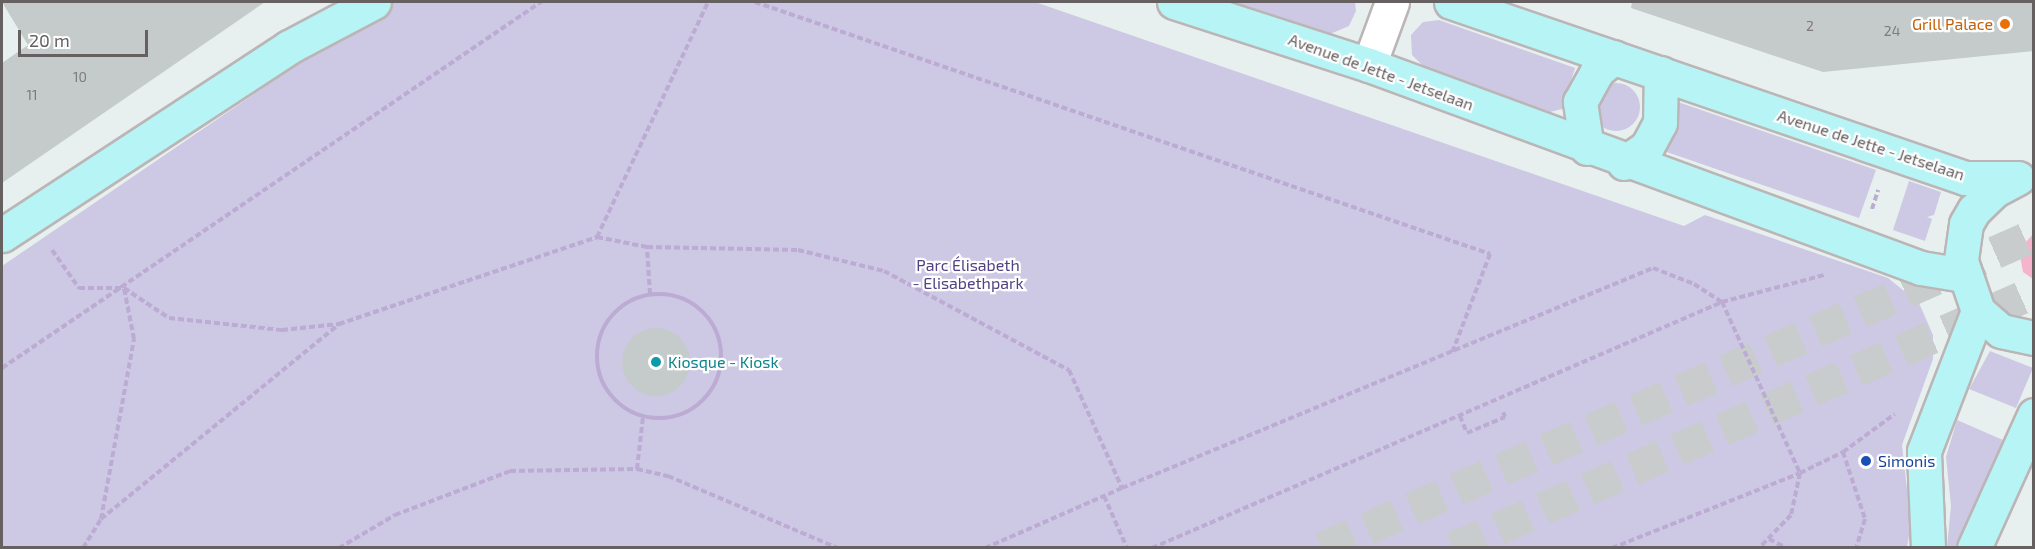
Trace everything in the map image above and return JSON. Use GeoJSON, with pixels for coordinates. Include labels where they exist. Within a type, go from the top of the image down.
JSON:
{"type":"FeatureCollection","features":[{"type":"Feature","properties":{"kind":"main road"},"geometry":{"type":"LineString","coordinates":[[289,47],[336,2]]}},
{"type":"Feature","properties":{"kind":"main road"},"geometry":{"type":"LineString","coordinates":[[2,236],[289,47],[374,2]]}},
{"type":"Feature","properties":{"kind":"main road","name":"Avenue de Jette - Jetselaan"},"geometry":{"type":"LineString","coordinates":[[1174,2],[1369,65],[1624,163],[1921,268],[1963,275]]}},
{"type":"Feature","properties":{"kind":"main road","name":"Avenue de Jette - Jetselaan"},"geometry":{"type":"LineString","coordinates":[[1451,2],[1661,72],[1965,178],[2025,175]]}},
{"type":"Feature","properties":{"kind":"main road"},"geometry":{"type":"LineString","coordinates":[[1587,148],[1580,102],[1597,71],[1614,57]]}},
{"type":"Feature","properties":{"kind":"main road"},"geometry":{"type":"LineString","coordinates":[[1624,163],[1647,147],[1660,123],[1661,72]]}},
{"type":"Feature","properties":{"kind":"main road"},"geometry":{"type":"LineString","coordinates":[[2025,175],[1984,198],[1966,224],[1963,275],[1978,311],[2001,331],[2034,339]]}},
{"type":"Feature","properties":{"kind":"main road"},"geometry":{"type":"LineString","coordinates":[[1928,548],[1924,451],[1978,311]]}},
{"type":"Feature","properties":{"kind":"main road"},"geometry":{"type":"LineString","coordinates":[[1974,548],[2034,416]]}},
{"type":"Feature","properties":{"kind":"street"},"geometry":{"type":"LineString","coordinates":[[1369,65],[1392,2]]}},
{"type":"Feature","properties":{"kind":"path"},"geometry":{"type":"LineString","coordinates":[[2,368],[124,288],[541,2]]}},
{"type":"Feature","properties":{"kind":"path"},"geometry":{"type":"LineString","coordinates":[[597,237],[708,2]]}},
{"type":"Feature","properties":{"kind":"path"},"geometry":{"type":"LineString","coordinates":[[755,2],[1490,254],[1452,352]]}},
{"type":"Feature","properties":{"kind":"path"},"geometry":{"type":"LineString","coordinates":[[1867,221],[1881,182]]}},
{"type":"Feature","properties":{"kind":"path"},"geometry":{"type":"LineString","coordinates":[[45,240],[79,288],[124,288],[168,318],[282,330],[339,324],[597,237],[647,247],[798,250],[884,271],[1069,370],[1122,488]]}},
{"type":"Feature","properties":{"kind":"path"},"geometry":{"type":"LineString","coordinates":[[647,247],[650,294]]}},
{"type":"Feature","properties":{"kind":"path"},"geometry":{"type":"LineString","coordinates":[[985,548],[1122,488],[1653,268],[1694,284],[1722,302],[1800,473],[1791,514],[1760,548]]}},
{"type":"Feature","properties":{"kind":"path"},"geometry":{"type":"LineString","coordinates":[[1152,548],[1722,302],[1830,273]]}},
{"type":"Feature","properties":{"kind":"path"},"geometry":{"type":"LineString","coordinates":[[101,519],[134,339],[124,288]]}},
{"type":"Feature","properties":{"kind":"path"},"geometry":{"type":"LineString","coordinates":[[650,294],[674,295],[697,306],[713,324],[721,347],[719,372],[709,394],[691,410],[667,418],[643,417],[621,406],[605,388],[597,365],[599,341],[609,319],[650,294]]}},
{"type":"Feature","properties":{"kind":"path"},"geometry":{"type":"LineString","coordinates":[[83,548],[101,519],[339,324]]}},
{"type":"Feature","properties":{"kind":"path"},"geometry":{"type":"LineString","coordinates":[[1460,416],[1467,433],[1505,417],[1503,411]]}},
{"type":"Feature","properties":{"kind":"path"},"geometry":{"type":"LineString","coordinates":[[1612,548],[1800,473],[1843,452],[1899,411]]}},
{"type":"Feature","properties":{"kind":"path"},"geometry":{"type":"LineString","coordinates":[[637,469],[643,417]]}},
{"type":"Feature","properties":{"kind":"path"},"geometry":{"type":"LineString","coordinates":[[1843,452],[1864,519],[1856,548]]}},
{"type":"Feature","properties":{"kind":"path"},"geometry":{"type":"LineString","coordinates":[[339,548],[395,515],[510,471],[637,469],[668,476],[838,548]]}},
{"type":"Feature","properties":{"kind":"path"},"geometry":{"type":"LineString","coordinates":[[1104,496],[1127,548]]}},
{"type":"Feature","properties":{"kind":"path"},"geometry":{"type":"LineString","coordinates":[[1769,539],[1787,548]]}},
{"type":"Feature","properties":{"kind":"green space","name":"Parc Élisabeth - Elisabethpark"},"geometry":{"type":"Polygon","coordinates":[[[389,2],[1035,2],[1684,226],[1705,215],[1888,278],[1919,303],[1933,335],[1933,359],[1902,445],[1911,524],[1907,547],[2,548],[2,266],[389,2]]]}},
{"type":"Feature","properties":{"kind":"green space"},"geometry":{"type":"Polygon","coordinates":[[[1230,2],[1355,2],[1356,11],[1349,26],[1330,34],[1230,2]]]}},
{"type":"Feature","properties":{"kind":"green space"},"geometry":{"type":"Polygon","coordinates":[[[1439,20],[1575,68],[1562,109],[1550,112],[1425,68],[1412,55],[1411,35],[1423,22],[1439,20]]]}},
{"type":"Feature","properties":{"kind":"green space"},"geometry":{"type":"Polygon","coordinates":[[[1616,83],[1633,90],[1640,107],[1633,124],[1616,131],[1599,124],[1592,107],[1599,90],[1616,83]]]}},
{"type":"Feature","properties":{"kind":"green space"},"geometry":{"type":"Polygon","coordinates":[[[1672,100],[1876,170],[1859,218],[1658,149],[1672,100]]]}},
{"type":"Feature","properties":{"kind":"green space"},"geometry":{"type":"Polygon","coordinates":[[[1909,181],[1941,192],[1934,215],[1927,217],[1932,219],[1925,241],[1893,230],[1909,181]]]}},
{"type":"Feature","properties":{"kind":"green space"},"geometry":{"type":"Polygon","coordinates":[[[1990,351],[2033,368],[2016,408],[1969,389],[1990,351]]]}},
{"type":"Feature","properties":{"kind":"green space"},"geometry":{"type":"Polygon","coordinates":[[[1957,420],[2003,440],[1956,547],[1947,547],[1951,506],[1946,457],[1957,420]]]}},
{"type":"Feature","properties":{"kind":"shaded area"},"geometry":{"type":"Polygon","coordinates":[[[2033,234],[2033,279],[2023,272],[2019,250],[2033,234]]]}},
{"type":"Feature","properties":{"kind":"building"},"geometry":{"type":"Polygon","coordinates":[[[2,2],[265,2],[2,183],[2,63],[28,45],[2,2]]]}},
{"type":"Feature","properties":{"kind":"building"},"geometry":{"type":"Polygon","coordinates":[[[1632,2],[2034,2],[2034,51],[1823,72],[1631,8],[1632,2]]]}},
{"type":"Feature","properties":{"kind":"building","name":"Kiosque - Kiosk"},"geometry":{"type":"Polygon","coordinates":[[[656,328],[669,331],[680,338],[687,349],[690,362],[687,375],[680,386],[669,393],[656,396],[643,393],[632,386],[625,375],[622,362],[625,349],[632,338],[643,331],[656,328]]]}},
{"type":"Feature","properties":{"kind":"tunnel"},"geometry":{"type":"LineString","coordinates":[[1322,548],[2034,235]]}},
{"type":"Feature","properties":{"kind":"tunnel"},"geometry":{"type":"LineString","coordinates":[[1453,548],[2034,292]]}},
{"type":"Feature","properties":{"kind":"place","name":"Grill Palace"},"geometry":{"type":"Point","coordinates":[2005,24]}},
{"type":"Feature","properties":{"kind":"place","name":"Kiosque - Kiosk"},"geometry":{"type":"Point","coordinates":[656,362]}},
{"type":"Feature","properties":{"kind":"place","name":"Simonis"},"geometry":{"type":"Point","coordinates":[1866,461]}}]}
